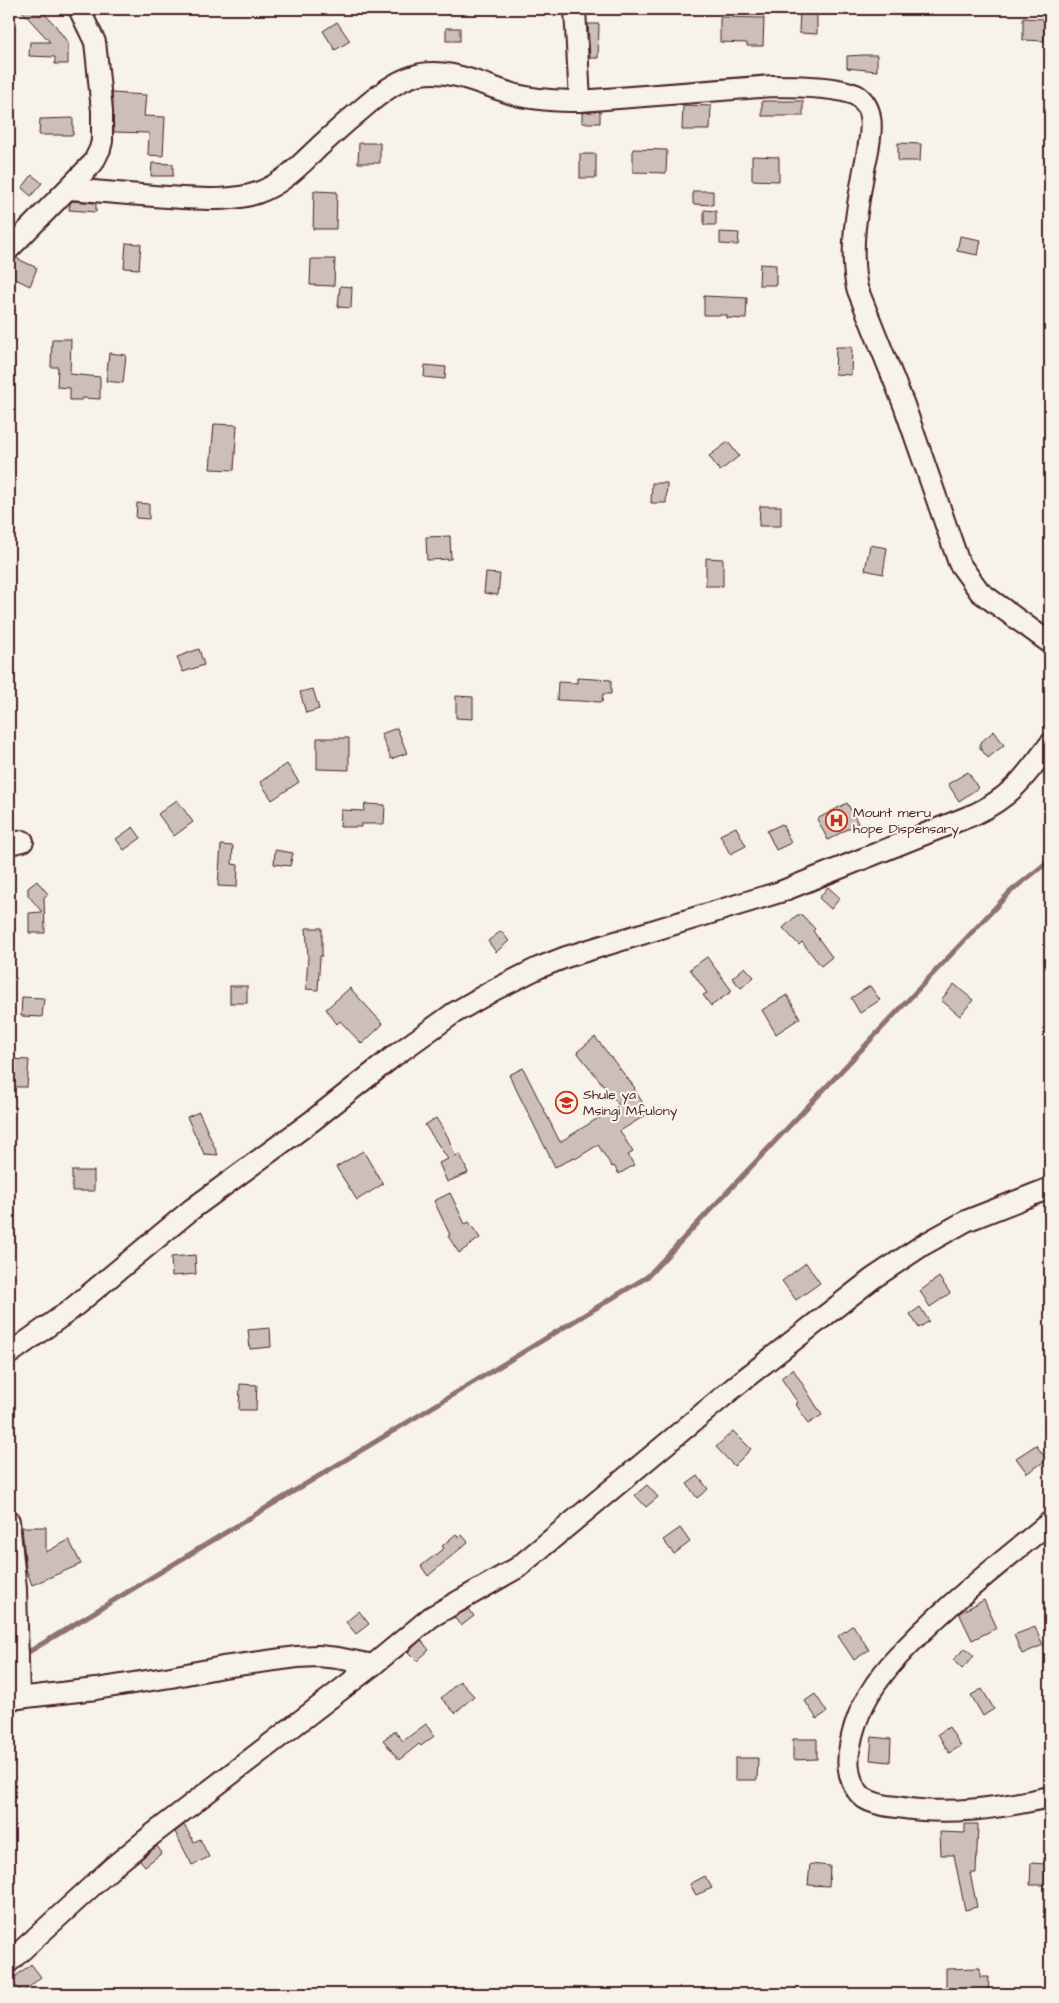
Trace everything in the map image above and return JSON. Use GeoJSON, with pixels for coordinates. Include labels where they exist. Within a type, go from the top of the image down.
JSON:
{"type":"FeatureCollection","features":[{"type":"Feature","properties":{"kind":"street"},"geometry":{"type":"LineString","coordinates":[[9,249],[93,162],[100,150],[102,141],[102,111],[96,42],[79,9]]}},
{"type":"Feature","properties":{"kind":"street"},"geometry":{"type":"LineString","coordinates":[[575,9],[580,101]]}},
{"type":"Feature","properties":{"kind":"street"},"geometry":{"type":"LineString","coordinates":[[69,188],[139,196],[208,199],[238,197],[257,192],[285,178],[380,94],[403,79],[422,74],[462,77],[536,99],[580,101],[772,86],[803,86],[842,91],[857,96],[866,104],[871,117],[869,144],[858,206],[853,252],[857,288],[904,405],[959,563],[980,592],[1050,643]]}},
{"type":"Feature","properties":{"kind":"street"},"geometry":{"type":"LineString","coordinates":[[9,1354],[69,1311],[192,1209],[312,1121],[394,1056],[454,1013],[538,968],[566,957],[780,892],[993,806],[1007,796],[1050,744]]}},
{"type":"Feature","properties":{"kind":"street"},"geometry":{"type":"LineString","coordinates":[[9,1962],[146,1839],[373,1665],[431,1617],[517,1568],[769,1359],[888,1268],[923,1245],[966,1221],[1050,1188]]}},
{"type":"Feature","properties":{"kind":"street"},"geometry":{"type":"LineString","coordinates":[[9,1521],[16,1589],[14,1698],[96,1689],[222,1667],[318,1656],[373,1665]]}},
{"type":"Feature","properties":{"kind":"street"},"geometry":{"type":"LineString","coordinates":[[1050,1522],[932,1622],[891,1664],[867,1697],[852,1734],[848,1755],[849,1772],[856,1790],[865,1798],[879,1805],[910,1810],[949,1812],[993,1808],[1050,1797]]}},
{"type":"Feature","properties":{"kind":"building"},"geometry":{"type":"Polygon","coordinates":[[[20,9],[40,9],[55,25],[68,43],[68,64],[55,64],[55,57],[29,56],[30,42],[50,42],[20,9]]]}},
{"type":"Feature","properties":{"kind":"building"},"geometry":{"type":"Polygon","coordinates":[[[800,9],[817,9],[817,34],[799,33],[800,9]]]}},
{"type":"Feature","properties":{"kind":"building"},"geometry":{"type":"Polygon","coordinates":[[[720,17],[764,18],[763,46],[747,46],[747,43],[720,42],[720,17]]]}},
{"type":"Feature","properties":{"kind":"building"},"geometry":{"type":"Polygon","coordinates":[[[1023,18],[1044,19],[1044,41],[1023,40],[1023,18]]]}},
{"type":"Feature","properties":{"kind":"building"},"geometry":{"type":"Polygon","coordinates":[[[337,22],[350,41],[335,50],[323,31],[337,22]]]}},
{"type":"Feature","properties":{"kind":"building"},"geometry":{"type":"Polygon","coordinates":[[[588,24],[599,24],[598,58],[590,58],[588,24]]]}},
{"type":"Feature","properties":{"kind":"building"},"geometry":{"type":"Polygon","coordinates":[[[446,28],[460,28],[460,41],[446,41],[446,28]]]}},
{"type":"Feature","properties":{"kind":"building"},"geometry":{"type":"Polygon","coordinates":[[[877,55],[877,71],[847,68],[847,56],[877,55]]]}},
{"type":"Feature","properties":{"kind":"building"},"geometry":{"type":"Polygon","coordinates":[[[112,93],[146,95],[144,116],[165,117],[163,156],[148,155],[149,133],[114,132],[112,93]]]}},
{"type":"Feature","properties":{"kind":"building"},"geometry":{"type":"Polygon","coordinates":[[[762,101],[803,101],[803,116],[762,116],[762,101]]]}},
{"type":"Feature","properties":{"kind":"building"},"geometry":{"type":"Polygon","coordinates":[[[683,105],[711,106],[710,130],[682,130],[683,105]]]}},
{"type":"Feature","properties":{"kind":"building"},"geometry":{"type":"Polygon","coordinates":[[[600,111],[600,123],[582,123],[582,113],[600,111]]]}},
{"type":"Feature","properties":{"kind":"building"},"geometry":{"type":"Polygon","coordinates":[[[73,118],[73,135],[39,135],[40,119],[73,118]]]}},
{"type":"Feature","properties":{"kind":"building"},"geometry":{"type":"Polygon","coordinates":[[[359,143],[380,143],[380,163],[358,163],[359,143]]]}},
{"type":"Feature","properties":{"kind":"building"},"geometry":{"type":"Polygon","coordinates":[[[898,143],[921,144],[920,161],[898,161],[898,143]]]}},
{"type":"Feature","properties":{"kind":"building"},"geometry":{"type":"Polygon","coordinates":[[[633,149],[667,150],[666,173],[633,172],[633,149]]]}},
{"type":"Feature","properties":{"kind":"building"},"geometry":{"type":"Polygon","coordinates":[[[580,154],[596,154],[596,178],[580,178],[580,154]]]}},
{"type":"Feature","properties":{"kind":"building"},"geometry":{"type":"Polygon","coordinates":[[[752,156],[779,157],[779,181],[752,180],[752,156]]]}},
{"type":"Feature","properties":{"kind":"building"},"geometry":{"type":"Polygon","coordinates":[[[152,163],[173,164],[173,176],[151,176],[152,163]]]}},
{"type":"Feature","properties":{"kind":"building"},"geometry":{"type":"Polygon","coordinates":[[[32,175],[42,183],[31,196],[22,188],[32,175]]]}},
{"type":"Feature","properties":{"kind":"building"},"geometry":{"type":"Polygon","coordinates":[[[314,191],[337,192],[336,229],[313,229],[314,191]]]}},
{"type":"Feature","properties":{"kind":"building"},"geometry":{"type":"Polygon","coordinates":[[[693,191],[713,191],[713,205],[693,204],[693,191]]]}},
{"type":"Feature","properties":{"kind":"building"},"geometry":{"type":"Polygon","coordinates":[[[72,201],[96,203],[96,212],[69,210],[72,201]]]}},
{"type":"Feature","properties":{"kind":"building"},"geometry":{"type":"Polygon","coordinates":[[[704,210],[716,211],[716,225],[704,225],[704,210]]]}},
{"type":"Feature","properties":{"kind":"building"},"geometry":{"type":"Polygon","coordinates":[[[720,232],[739,233],[738,245],[720,244],[720,232]]]}},
{"type":"Feature","properties":{"kind":"building"},"geometry":{"type":"Polygon","coordinates":[[[960,236],[981,240],[978,255],[957,251],[960,236]]]}},
{"type":"Feature","properties":{"kind":"building"},"geometry":{"type":"Polygon","coordinates":[[[126,243],[141,244],[139,269],[124,268],[126,243]]]}},
{"type":"Feature","properties":{"kind":"building"},"geometry":{"type":"Polygon","coordinates":[[[16,258],[37,268],[30,286],[9,276],[9,261],[16,258]]]}},
{"type":"Feature","properties":{"kind":"building"},"geometry":{"type":"Polygon","coordinates":[[[311,259],[335,259],[334,286],[310,285],[311,259]]]}},
{"type":"Feature","properties":{"kind":"building"},"geometry":{"type":"Polygon","coordinates":[[[760,264],[776,265],[776,285],[759,285],[760,264]]]}},
{"type":"Feature","properties":{"kind":"building"},"geometry":{"type":"Polygon","coordinates":[[[340,286],[352,287],[351,308],[338,307],[340,286]]]}},
{"type":"Feature","properties":{"kind":"building"},"geometry":{"type":"Polygon","coordinates":[[[704,296],[747,298],[746,319],[727,318],[727,315],[704,315],[704,296]]]}},
{"type":"Feature","properties":{"kind":"building"},"geometry":{"type":"Polygon","coordinates":[[[52,339],[71,339],[70,374],[100,377],[100,399],[82,398],[82,400],[70,400],[70,388],[57,387],[58,367],[51,367],[52,339]]]}},
{"type":"Feature","properties":{"kind":"building"},"geometry":{"type":"Polygon","coordinates":[[[836,347],[852,347],[851,375],[835,374],[836,347]]]}},
{"type":"Feature","properties":{"kind":"building"},"geometry":{"type":"Polygon","coordinates":[[[109,353],[126,355],[123,383],[106,381],[109,353]]]}},
{"type":"Feature","properties":{"kind":"building"},"geometry":{"type":"Polygon","coordinates":[[[425,365],[446,367],[445,379],[424,377],[425,365]]]}},
{"type":"Feature","properties":{"kind":"building"},"geometry":{"type":"Polygon","coordinates":[[[214,424],[237,425],[234,470],[210,469],[214,424]]]}},
{"type":"Feature","properties":{"kind":"building"},"geometry":{"type":"Polygon","coordinates":[[[728,442],[739,456],[720,471],[709,456],[728,442]]]}},
{"type":"Feature","properties":{"kind":"building"},"geometry":{"type":"Polygon","coordinates":[[[652,483],[667,483],[666,503],[651,503],[652,483]]]}},
{"type":"Feature","properties":{"kind":"building"},"geometry":{"type":"Polygon","coordinates":[[[137,503],[149,504],[149,519],[136,518],[137,503]]]}},
{"type":"Feature","properties":{"kind":"building"},"geometry":{"type":"Polygon","coordinates":[[[760,506],[781,506],[781,526],[759,526],[760,506]]]}},
{"type":"Feature","properties":{"kind":"building"},"geometry":{"type":"Polygon","coordinates":[[[450,536],[451,559],[427,560],[426,537],[450,536]]]}},
{"type":"Feature","properties":{"kind":"building"},"geometry":{"type":"Polygon","coordinates":[[[870,545],[887,548],[883,574],[865,570],[870,545]]]}},
{"type":"Feature","properties":{"kind":"building"},"geometry":{"type":"Polygon","coordinates":[[[706,558],[723,559],[723,586],[706,586],[706,558]]]}},
{"type":"Feature","properties":{"kind":"building"},"geometry":{"type":"Polygon","coordinates":[[[486,573],[500,574],[498,595],[484,593],[486,573]]]}},
{"type":"Feature","properties":{"kind":"building"},"geometry":{"type":"Polygon","coordinates":[[[199,649],[204,665],[183,672],[177,657],[199,649]]]}},
{"type":"Feature","properties":{"kind":"building"},"geometry":{"type":"Polygon","coordinates":[[[577,678],[611,680],[611,694],[603,694],[602,702],[557,700],[558,682],[577,683],[577,678]]]}},
{"type":"Feature","properties":{"kind":"building"},"geometry":{"type":"Polygon","coordinates":[[[313,689],[319,709],[306,713],[300,692],[313,689]]]}},
{"type":"Feature","properties":{"kind":"building"},"geometry":{"type":"Polygon","coordinates":[[[456,696],[473,697],[473,719],[456,718],[456,696]]]}},
{"type":"Feature","properties":{"kind":"building"},"geometry":{"type":"Polygon","coordinates":[[[397,728],[407,753],[391,759],[381,734],[397,728]]]}},
{"type":"Feature","properties":{"kind":"building"},"geometry":{"type":"Polygon","coordinates":[[[994,731],[1004,745],[988,758],[980,748],[980,743],[994,731]]]}},
{"type":"Feature","properties":{"kind":"building"},"geometry":{"type":"Polygon","coordinates":[[[317,738],[349,738],[349,770],[317,769],[317,738]]]}},
{"type":"Feature","properties":{"kind":"building"},"geometry":{"type":"Polygon","coordinates":[[[287,764],[299,782],[272,800],[260,782],[287,764]]]}},
{"type":"Feature","properties":{"kind":"building"},"geometry":{"type":"Polygon","coordinates":[[[968,772],[978,788],[959,801],[948,784],[968,772]]]}},
{"type":"Feature","properties":{"kind":"building"},"geometry":{"type":"Polygon","coordinates":[[[177,800],[193,822],[174,836],[158,814],[177,800]]]}},
{"type":"Feature","properties":{"kind":"building","name":"Mount meru hope Dispensary"},"geometry":{"type":"Polygon","coordinates":[[[847,803],[858,823],[828,840],[817,819],[847,803]]]}},
{"type":"Feature","properties":{"kind":"building"},"geometry":{"type":"Polygon","coordinates":[[[365,804],[385,805],[384,824],[361,824],[361,827],[340,827],[341,810],[364,811],[365,804]]]}},
{"type":"Feature","properties":{"kind":"building"},"geometry":{"type":"Polygon","coordinates":[[[782,824],[791,843],[776,850],[767,831],[782,824]]]}},
{"type":"Feature","properties":{"kind":"building"},"geometry":{"type":"Polygon","coordinates":[[[133,827],[141,838],[124,850],[116,839],[133,827]]]}},
{"type":"Feature","properties":{"kind":"building"},"geometry":{"type":"Polygon","coordinates":[[[736,827],[746,846],[730,854],[720,835],[736,827]]]}},
{"type":"Feature","properties":{"kind":"building"},"geometry":{"type":"Polygon","coordinates":[[[221,845],[233,846],[232,864],[238,865],[237,887],[218,886],[221,845]]]}},
{"type":"Feature","properties":{"kind":"building"},"geometry":{"type":"Polygon","coordinates":[[[275,850],[293,853],[290,866],[274,864],[275,850]]]}},
{"type":"Feature","properties":{"kind":"building"},"geometry":{"type":"Polygon","coordinates":[[[37,881],[48,894],[44,897],[45,933],[29,933],[29,913],[42,912],[28,895],[28,888],[37,881]]]}},
{"type":"Feature","properties":{"kind":"building"},"geometry":{"type":"Polygon","coordinates":[[[828,887],[840,898],[831,909],[819,898],[828,887]]]}},
{"type":"Feature","properties":{"kind":"building"},"geometry":{"type":"Polygon","coordinates":[[[797,915],[802,915],[815,929],[813,931],[832,957],[821,966],[802,942],[799,945],[783,928],[797,915]]]}},
{"type":"Feature","properties":{"kind":"building"},"geometry":{"type":"Polygon","coordinates":[[[306,928],[322,928],[322,956],[320,956],[318,990],[306,989],[308,956],[306,928]]]}},
{"type":"Feature","properties":{"kind":"building"},"geometry":{"type":"Polygon","coordinates":[[[501,931],[509,941],[496,952],[488,941],[501,931]]]}},
{"type":"Feature","properties":{"kind":"building"},"geometry":{"type":"Polygon","coordinates":[[[707,957],[732,991],[711,1006],[703,995],[707,993],[690,969],[707,957]]]}},
{"type":"Feature","properties":{"kind":"building"},"geometry":{"type":"Polygon","coordinates":[[[745,967],[754,977],[741,988],[732,978],[745,967]]]}},
{"type":"Feature","properties":{"kind":"building"},"geometry":{"type":"Polygon","coordinates":[[[954,984],[973,1000],[960,1016],[941,1000],[954,984]]]}},
{"type":"Feature","properties":{"kind":"building"},"geometry":{"type":"Polygon","coordinates":[[[230,986],[247,986],[247,1003],[230,1003],[230,986]]]}},
{"type":"Feature","properties":{"kind":"building"},"geometry":{"type":"Polygon","coordinates":[[[870,986],[880,1000],[860,1013],[851,998],[870,986]]]}},
{"type":"Feature","properties":{"kind":"building"},"geometry":{"type":"Polygon","coordinates":[[[350,988],[383,1024],[362,1044],[340,1021],[337,1024],[326,1009],[350,988]]]}},
{"type":"Feature","properties":{"kind":"building"},"geometry":{"type":"Polygon","coordinates":[[[787,995],[800,1018],[776,1034],[762,1010],[787,995]]]}},
{"type":"Feature","properties":{"kind":"building"},"geometry":{"type":"Polygon","coordinates":[[[22,997],[44,998],[42,1017],[21,1016],[22,997]]]}},
{"type":"Feature","properties":{"kind":"building"},"geometry":{"type":"Polygon","coordinates":[[[595,1037],[635,1088],[649,1113],[620,1131],[633,1152],[628,1155],[634,1165],[619,1174],[614,1166],[612,1167],[598,1145],[575,1159],[555,1167],[509,1075],[523,1068],[560,1142],[619,1105],[577,1052],[595,1037]]]}},
{"type":"Feature","properties":{"kind":"building"},"geometry":{"type":"Polygon","coordinates":[[[11,1059],[29,1060],[27,1087],[9,1087],[11,1059]]]}},
{"type":"Feature","properties":{"kind":"building"},"geometry":{"type":"Polygon","coordinates":[[[199,1112],[218,1155],[204,1154],[187,1117],[199,1112]]]}},
{"type":"Feature","properties":{"kind":"building"},"geometry":{"type":"Polygon","coordinates":[[[436,1118],[448,1137],[455,1156],[460,1154],[468,1173],[447,1182],[439,1163],[448,1159],[425,1125],[436,1118]]]}},
{"type":"Feature","properties":{"kind":"building"},"geometry":{"type":"Polygon","coordinates":[[[363,1151],[383,1184],[357,1200],[336,1167],[363,1151]]]}},
{"type":"Feature","properties":{"kind":"building"},"geometry":{"type":"Polygon","coordinates":[[[72,1171],[94,1171],[94,1191],[72,1191],[72,1171]]]}},
{"type":"Feature","properties":{"kind":"building"},"geometry":{"type":"Polygon","coordinates":[[[450,1193],[465,1224],[469,1222],[480,1238],[459,1253],[448,1236],[450,1235],[434,1201],[450,1193]]]}},
{"type":"Feature","properties":{"kind":"building"},"geometry":{"type":"Polygon","coordinates":[[[195,1255],[196,1274],[172,1276],[171,1257],[195,1255]]]}},
{"type":"Feature","properties":{"kind":"building"},"geometry":{"type":"Polygon","coordinates":[[[806,1263],[820,1283],[796,1300],[782,1281],[806,1263]]]}},
{"type":"Feature","properties":{"kind":"building"},"geometry":{"type":"Polygon","coordinates":[[[939,1277],[950,1293],[930,1307],[920,1291],[939,1277]]]}},
{"type":"Feature","properties":{"kind":"building"},"geometry":{"type":"Polygon","coordinates":[[[920,1307],[929,1321],[919,1328],[910,1314],[920,1307]]]}},
{"type":"Feature","properties":{"kind":"building"},"geometry":{"type":"Polygon","coordinates":[[[270,1328],[271,1347],[250,1349],[248,1330],[270,1328]]]}},
{"type":"Feature","properties":{"kind":"building"},"geometry":{"type":"Polygon","coordinates":[[[793,1369],[822,1415],[808,1424],[796,1404],[798,1403],[781,1378],[793,1369]]]}},
{"type":"Feature","properties":{"kind":"building"},"geometry":{"type":"Polygon","coordinates":[[[240,1384],[257,1385],[256,1410],[239,1410],[240,1384]]]}},
{"type":"Feature","properties":{"kind":"building"},"geometry":{"type":"Polygon","coordinates":[[[733,1431],[751,1449],[734,1466],[716,1447],[733,1431]]]}},
{"type":"Feature","properties":{"kind":"building"},"geometry":{"type":"Polygon","coordinates":[[[1036,1445],[1047,1460],[1027,1473],[1016,1458],[1036,1445]]]}},
{"type":"Feature","properties":{"kind":"building"},"geometry":{"type":"Polygon","coordinates":[[[698,1476],[708,1489],[697,1498],[687,1484],[698,1476]]]}},
{"type":"Feature","properties":{"kind":"building"},"geometry":{"type":"Polygon","coordinates":[[[647,1485],[658,1497],[646,1507],[635,1495],[647,1485]]]}},
{"type":"Feature","properties":{"kind":"building"},"geometry":{"type":"Polygon","coordinates":[[[22,1527],[46,1527],[46,1552],[69,1540],[81,1564],[32,1585],[26,1569],[22,1527]]]}},
{"type":"Feature","properties":{"kind":"building"},"geometry":{"type":"Polygon","coordinates":[[[680,1528],[690,1542],[674,1554],[663,1540],[680,1528]]]}},
{"type":"Feature","properties":{"kind":"building"},"geometry":{"type":"Polygon","coordinates":[[[456,1534],[459,1537],[462,1535],[468,1542],[428,1576],[421,1566],[444,1548],[442,1546],[456,1534]]]}},
{"type":"Feature","properties":{"kind":"building"},"geometry":{"type":"Polygon","coordinates":[[[984,1600],[997,1628],[972,1640],[959,1613],[984,1600]]]}},
{"type":"Feature","properties":{"kind":"building"},"geometry":{"type":"Polygon","coordinates":[[[469,1609],[474,1616],[461,1626],[454,1617],[469,1609]]]}},
{"type":"Feature","properties":{"kind":"building"},"geometry":{"type":"Polygon","coordinates":[[[359,1611],[369,1624],[356,1634],[346,1622],[359,1611]]]}},
{"type":"Feature","properties":{"kind":"building"},"geometry":{"type":"Polygon","coordinates":[[[853,1625],[869,1650],[854,1660],[838,1636],[853,1625]]]}},
{"type":"Feature","properties":{"kind":"building"},"geometry":{"type":"Polygon","coordinates":[[[1035,1627],[1043,1645],[1022,1654],[1014,1635],[1035,1627]]]}},
{"type":"Feature","properties":{"kind":"building"},"geometry":{"type":"Polygon","coordinates":[[[421,1640],[429,1650],[417,1661],[408,1652],[421,1640]]]}},
{"type":"Feature","properties":{"kind":"building"},"geometry":{"type":"Polygon","coordinates":[[[965,1648],[974,1656],[962,1669],[953,1660],[965,1648]]]}},
{"type":"Feature","properties":{"kind":"building"},"geometry":{"type":"Polygon","coordinates":[[[460,1681],[474,1696],[455,1713],[441,1698],[460,1681]]]}},
{"type":"Feature","properties":{"kind":"building"},"geometry":{"type":"Polygon","coordinates":[[[982,1689],[994,1709],[983,1716],[971,1695],[982,1689]]]}},
{"type":"Feature","properties":{"kind":"building"},"geometry":{"type":"Polygon","coordinates":[[[815,1694],[827,1712],[817,1719],[805,1701],[815,1694]]]}},
{"type":"Feature","properties":{"kind":"building"},"geometry":{"type":"Polygon","coordinates":[[[426,1724],[434,1736],[421,1746],[419,1744],[399,1760],[383,1740],[395,1731],[403,1741],[426,1724]]]}},
{"type":"Feature","properties":{"kind":"building"},"geometry":{"type":"Polygon","coordinates":[[[949,1727],[961,1746],[949,1753],[938,1734],[949,1727]]]}},
{"type":"Feature","properties":{"kind":"building"},"geometry":{"type":"Polygon","coordinates":[[[872,1737],[891,1739],[890,1762],[870,1760],[872,1737]]]}},
{"type":"Feature","properties":{"kind":"building"},"geometry":{"type":"Polygon","coordinates":[[[793,1739],[817,1739],[817,1759],[793,1760],[793,1739]]]}},
{"type":"Feature","properties":{"kind":"building"},"geometry":{"type":"Polygon","coordinates":[[[735,1758],[758,1758],[757,1780],[735,1780],[735,1758]]]}},
{"type":"Feature","properties":{"kind":"building"},"geometry":{"type":"Polygon","coordinates":[[[965,1824],[978,1824],[976,1873],[970,1873],[977,1907],[965,1910],[954,1855],[941,1855],[940,1832],[965,1833],[965,1824]]]}},
{"type":"Feature","properties":{"kind":"building"},"geometry":{"type":"Polygon","coordinates":[[[184,1825],[194,1842],[200,1839],[209,1857],[192,1865],[175,1832],[184,1825]]]}},
{"type":"Feature","properties":{"kind":"building"},"geometry":{"type":"Polygon","coordinates":[[[157,1846],[162,1853],[145,1866],[140,1860],[157,1846]]]}},
{"type":"Feature","properties":{"kind":"building"},"geometry":{"type":"Polygon","coordinates":[[[1031,1863],[1046,1864],[1045,1885],[1030,1885],[1031,1863]]]}},
{"type":"Feature","properties":{"kind":"building"},"geometry":{"type":"Polygon","coordinates":[[[810,1864],[830,1866],[829,1886],[808,1885],[810,1864]]]}},
{"type":"Feature","properties":{"kind":"building"},"geometry":{"type":"Polygon","coordinates":[[[705,1876],[712,1888],[696,1895],[690,1884],[705,1876]]]}},
{"type":"Feature","properties":{"kind":"building"},"geometry":{"type":"Polygon","coordinates":[[[31,1964],[41,1977],[22,1993],[11,1980],[31,1964]]]}},
{"type":"Feature","properties":{"kind":"building"},"geometry":{"type":"Polygon","coordinates":[[[980,1968],[980,1977],[989,1977],[988,1994],[946,1994],[946,1969],[980,1968]]]}},
{"type":"Feature","properties":{"kind":"waterway"},"geometry":{"type":"LineString","coordinates":[[22,1656],[647,1277],[1010,892],[1050,860]]}},
{"type":"Feature","properties":{"kind":"place","name":"Mount meru hope Dispensary"},"geometry":{"type":"Point","coordinates":[837,821]}},
{"type":"Feature","properties":{"kind":"place","name":"Shule ya Msingi Mfulony"},"geometry":{"type":"Point","coordinates":[567,1103]}}]}
